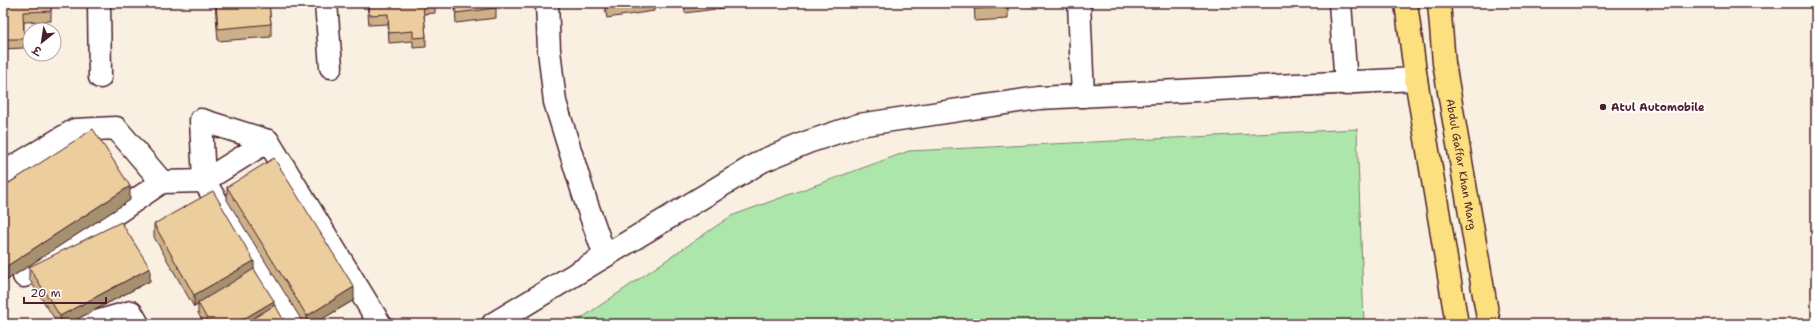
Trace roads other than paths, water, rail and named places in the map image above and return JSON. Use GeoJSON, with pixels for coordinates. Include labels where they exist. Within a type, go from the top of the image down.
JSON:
{"type":"FeatureCollection","features":[{"type":"Feature","properties":{"kind":"main road"},"geometry":{"type":"LineString","coordinates":[[1406,3],[1416,79],[1457,324]]}},
{"type":"Feature","properties":{"kind":"main road","name":"Abdul Gaffar Khan Marg"},"geometry":{"type":"LineString","coordinates":[[1439,3],[1448,92],[1489,324]]}},
{"type":"Feature","properties":{"kind":"street"},"geometry":{"type":"LineString","coordinates":[[99,3],[100,77]]}},
{"type":"Feature","properties":{"kind":"street"},"geometry":{"type":"LineString","coordinates":[[326,3],[331,67]]}},
{"type":"Feature","properties":{"kind":"street"},"geometry":{"type":"LineString","coordinates":[[547,3],[549,50],[555,102],[587,205],[605,256]]}},
{"type":"Feature","properties":{"kind":"street"},"geometry":{"type":"LineString","coordinates":[[1079,3],[1083,96]]}},
{"type":"Feature","properties":{"kind":"street"},"geometry":{"type":"LineString","coordinates":[[1340,3],[1346,84]]}},
{"type":"Feature","properties":{"kind":"street"},"geometry":{"type":"LineString","coordinates":[[493,324],[762,161],[808,142],[859,125],[1039,98],[1346,84],[1416,79]]}},
{"type":"Feature","properties":{"kind":"street"},"geometry":{"type":"LineString","coordinates":[[294,324],[204,181],[201,120],[268,141],[380,324]]}},
{"type":"Feature","properties":{"kind":"street"},"geometry":{"type":"LineString","coordinates":[[3,173],[75,130],[116,128],[162,182]]}},
{"type":"Feature","properties":{"kind":"street"},"geometry":{"type":"LineString","coordinates":[[24,276],[162,182],[204,181],[268,141]]}},
{"type":"Feature","properties":{"kind":"street"},"geometry":{"type":"LineString","coordinates":[[89,324],[130,312],[138,324]]}},
{"type":"Feature","properties":{"kind":"place","name":"Atul Automobile"},"geometry":{"type":"Point","coordinates":[1603,107]}}]}
